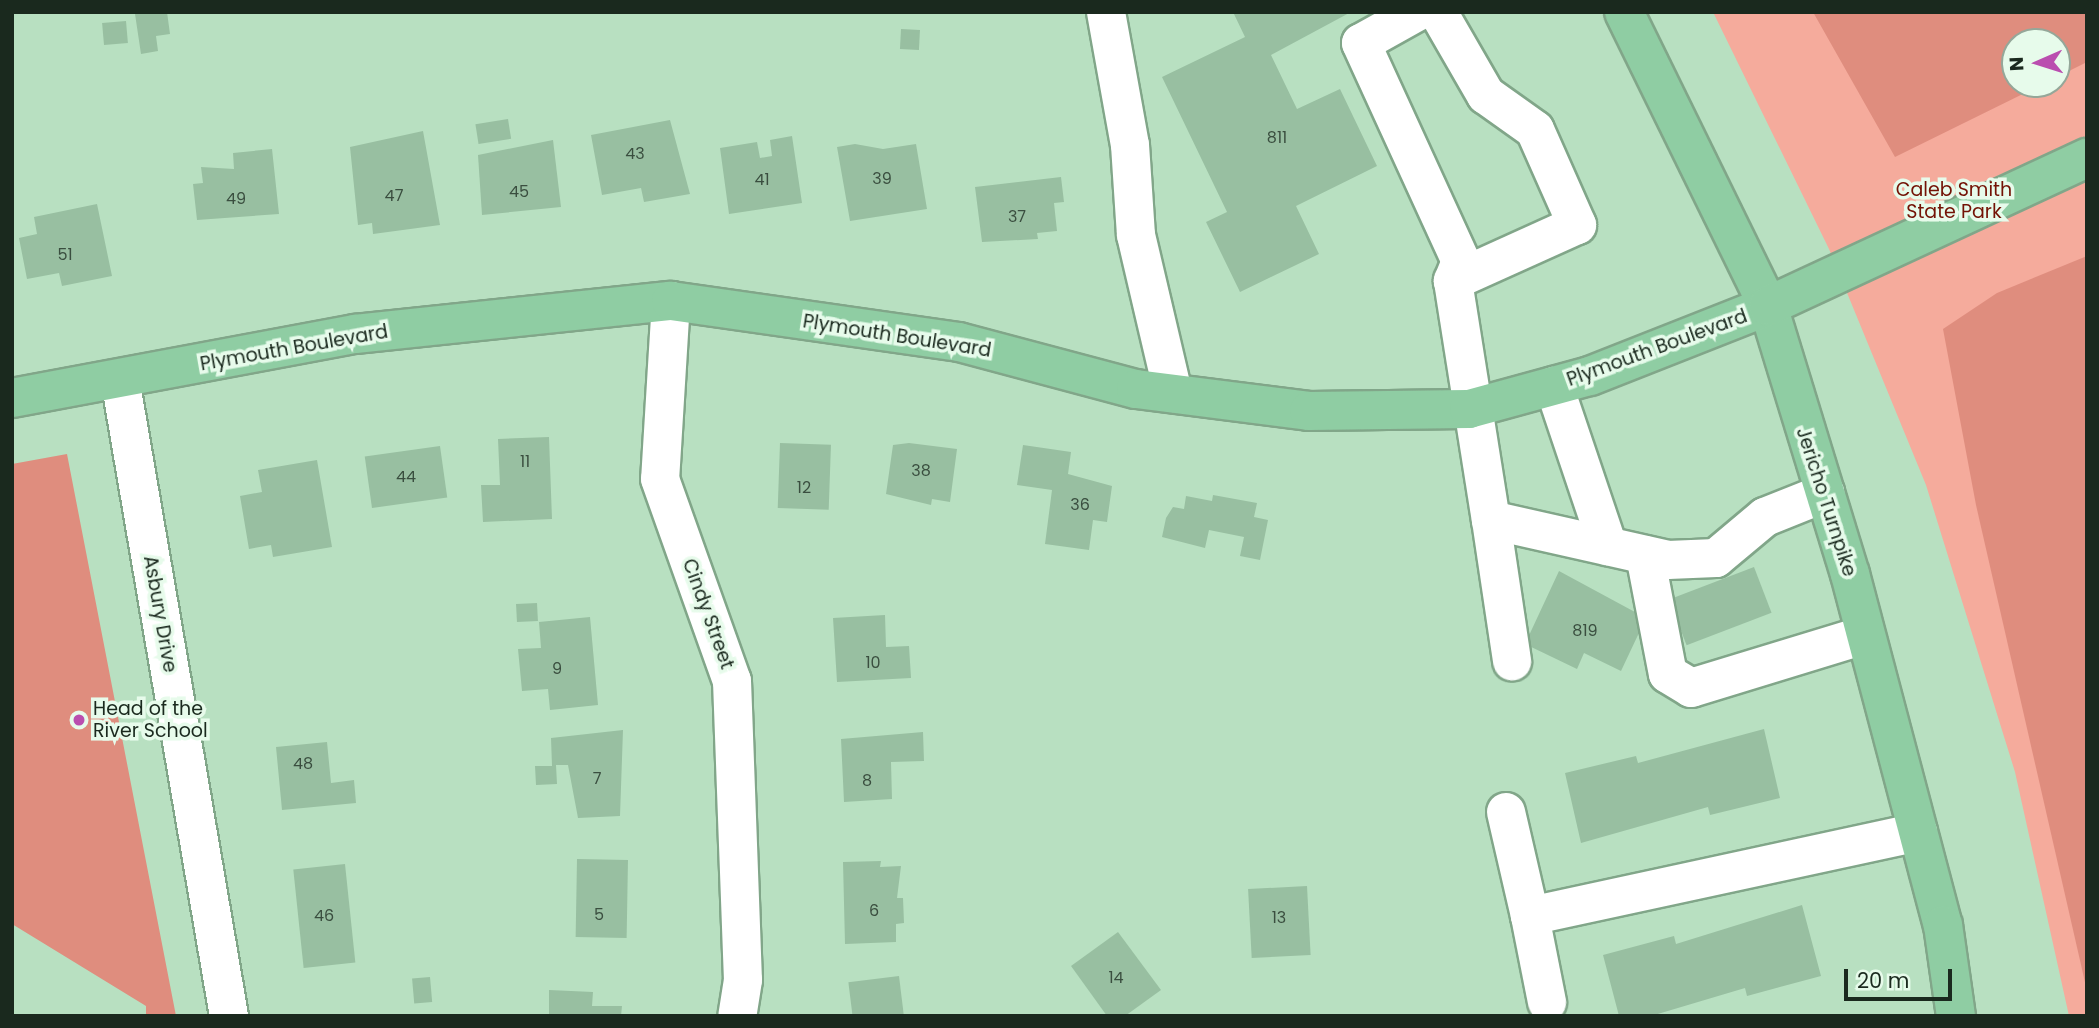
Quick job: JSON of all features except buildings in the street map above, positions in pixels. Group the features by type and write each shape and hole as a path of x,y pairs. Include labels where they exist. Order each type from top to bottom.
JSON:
{"main road":[{"name":"Jericho Turnpike","path":"1624,12 1768,306 1825,493 1943,925 1956,1016"},
{"name":"Plymouth Boulevard","path":"12,398 355,334 671,301 959,342 1173,393 1309,411 1469,409 1554,386 1768,306 2087,158"}],"street":[{"path":"1105,12 1130,145 1136,235 1173,393"},
{"path":"1417,12 1361,43 1461,261 1453,281 1469,409 1491,520 1512,661"},
{"path":"1438,12 1486,95 1535,130 1577,225 1453,281"},
{"name":"Cindy Street","path":"671,301 660,480 732,681 743,980 737,1016"},
{"name":"Asbury Drive","path":"120,379 229,1016"},
{"path":"1554,386 1608,547"},
{"path":"1491,520 1645,555 1716,558 1765,517 1825,493"},
{"path":"1645,555 1668,674 1691,688 1864,635"},
{"path":"1506,812 1548,1002"},
{"path":"1530,916 1917,832"}],"green space":[{"name":"Caleb Smith State Park","path":"1713,12 2087,12 2087,1016 2069,1016 2015,772 1926,485 1829,249"}],"shaded area":[{"path":"1813,12 2087,12 2087,62 2071,70 2071,28 2001,28 2001,98 2015,98 1895,157"},
{"path":"2087,256 2087,991 1976,505 1943,329 1997,293"},
{"name":"Head of the River School","path":"67,454 176,1016 146,1016 146,1006 12,924 12,464"}],"place":[{"name":"Head of the River School","path":"79,720"}]}
